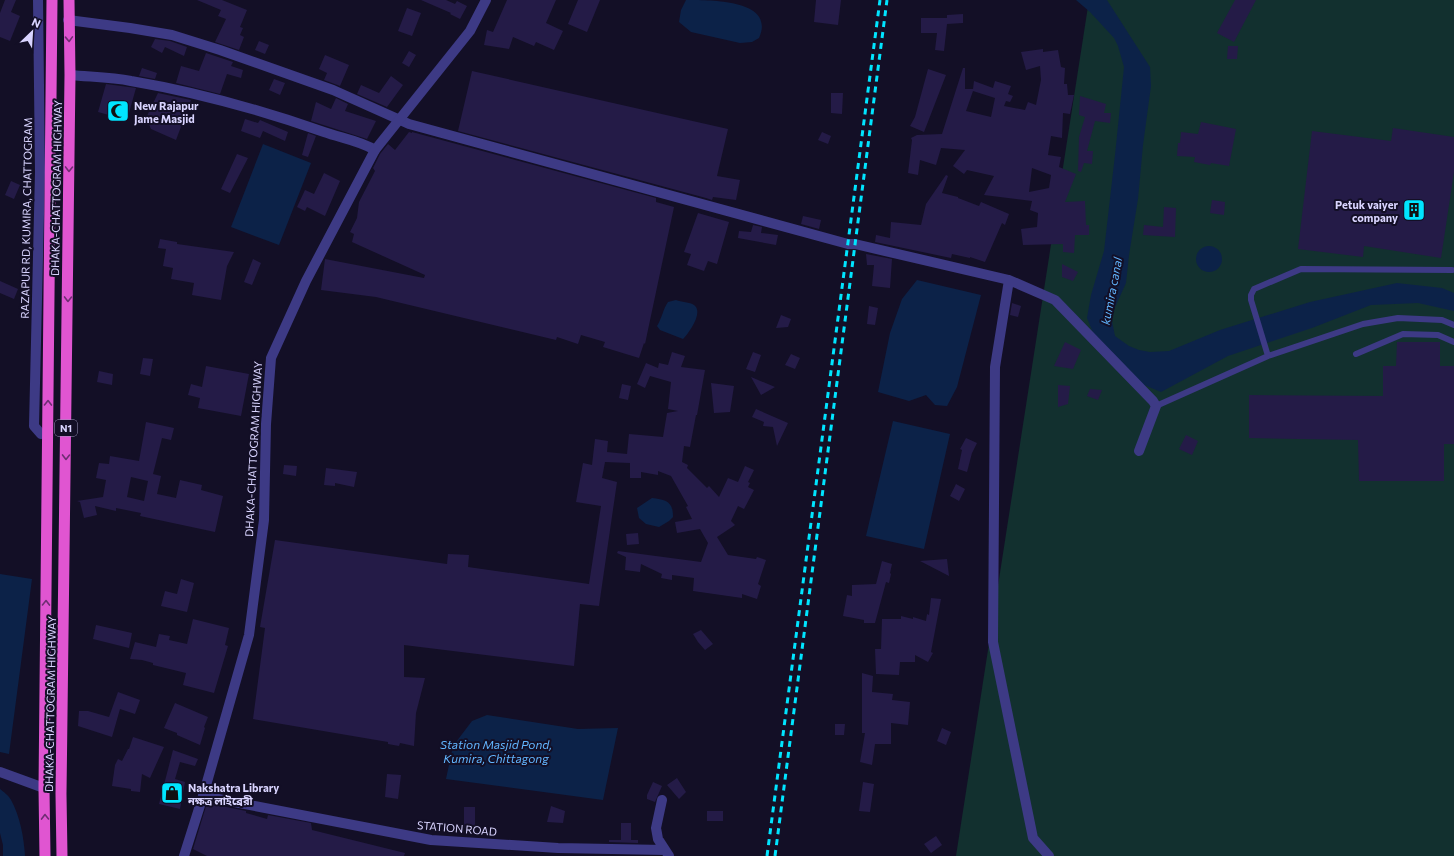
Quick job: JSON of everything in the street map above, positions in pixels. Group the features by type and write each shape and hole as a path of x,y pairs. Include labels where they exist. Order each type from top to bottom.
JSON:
{"highway":[{"name":"DHAKA-CHATTOGRAM HIGHWAY","path":"45,856 44,788 52,0"},
{"name":"DHAKA-CHATTOGRAM HIGHWAY","path":"62,856 61,794 70,75 68,0"}],"street":[{"name":"RAZAPUR RD, KUMIRA, CHATTOGRAM","path":"38,0 40,172 34,426 41,434"},
{"name":"DHAKA-CHATTOGRAM HIGHWAY","path":"184,856 203,796 249,635 264,520 266,424 271,358 306,281 375,150 470,31 486,0"},
{"path":"68,20 172,35 220,50 332,90 409,124 848,244 855,244 1008,280 1055,300 1153,401 1156,406 1139,450"},
{"path":"70,75 130,80 198,95 278,116 340,138 369,146 375,150"},
{"path":"1008,280 995,366 994,642 1033,838 1049,856"},
{"path":"0,772 44,788"},
{"name":"STATION ROAD","path":"203,796 431,840 667,853"},
{"name":"STATION ROAD","path":"662,800 656,828 658,839 667,853"}],"lane":[{"path":"1268,356 1251,300 1251,295 1254,289 1301,269 1452,270"},
{"path":"1156,406 1268,356 1363,324 1398,318 1442,320 1454,325"},
{"path":"1356,354 1403,334 1438,336 1454,342"}],"green space":[{"path":"1089,0 1454,0 1454,856 956,856"}],"water":[{"path":"686,0 725,2 750,9 759,16 762,25 759,38 752,42 740,43 691,32 679,22 681,10"},
{"name":"kumira canal","path":"1076,0 1107,0 1150,67 1151,86 1143,145 1138,199 1126,283 1111,316 1115,336 1129,346 1139,350 1150,352 1169,351 1220,330 1310,302 1397,283 1442,288 1454,293 1454,311 1418,303 1371,305 1312,328 1228,356 1161,392 1142,384 1094,335 1087,318 1091,295 1104,251 1124,67 1114,38 1090,12"},
{"path":"263,144 311,163 279,245 231,227"},
{"path":"1209,246 1218,250 1222,259 1218,268 1209,272 1200,268 1196,259 1200,250"},
{"path":"917,280 981,295 957,387 947,406 935,405 926,395 909,401 878,392 890,333 902,299"},
{"path":"676,300 692,304 697,308 694,322 689,332 683,339 660,330 657,326 668,302"},
{"path":"893,421 950,434 924,549 866,536"},
{"path":"652,498 668,502 673,512 673,517 659,527 646,524 639,518 637,508"},
{"path":"0,574 32,579 9,754 0,752"},
{"name":"Station Masjid Pond, Kumira, Chittagong","path":"487,715 578,729 618,728 603,800 446,779 453,746 472,721"},
{"path":"0,789 10,799 17,813 23,835 25,856 3,856 3,845 0,833"}],"building":[{"path":"5,0 16,0 11,12 20,16 10,41 0,37 0,13"},
{"path":"197,0 222,0 247,10 240,27 243,28 240,35 244,37 239,50 215,42 226,19 218,16 221,10"},
{"path":"421,0 446,0 455,4 457,1 467,6 460,19 450,14 451,13"},
{"path":"507,0 556,0 546,23 563,31 554,50 536,42 534,46 513,37 509,49 484,45 487,30 493,32"},
{"path":"578,0 600,0 587,32 568,24"},
{"path":"816,0 841,0 838,25 814,22"},
{"path":"1235,0 1256,0 1234,42 1217,33"},
{"path":"407,8 421,13 412,36 398,31"},
{"path":"963,14 963,23 947,24 944,51 935,50 937,33 921,33 921,18 947,18 947,15"},
{"path":"155,39 170,41 187,47 184,56 165,47 162,53 151,47"},
{"path":"259,41 269,45 265,54 255,50"},
{"path":"1228,46 1238,46 1237,59 1227,59"},
{"path":"1043,49 1043,52 1058,50 1061,67 1065,68 1064,84 1067,84 1068,95 1074,95 1070,114 1063,113 1062,138 1051,136 1048,155 1061,157 1059,167 1076,174 1065,202 1085,201 1086,225 1089,225 1089,235 1075,235 1074,253 1063,252 1063,244 1023,245 1021,229 1037,227 1038,213 1030,210 1032,201 984,195 994,176 967,170 964,174 953,166 965,150 941,148 936,165 920,160 918,175 908,173 911,138 917,135 942,134 963,68 965,68 965,89 973,89 974,81 993,88 995,81 1011,86 1008,94 1013,96 1010,102 1006,101 1004,106 1025,110 1028,102 1036,105 1041,80 1040,66 1026,70 1021,52","holes":["973,91 995,98 991,117 966,111","1032,168 1051,175 1049,188 1029,192"]},
{"path":"409,51 416,55 409,67 402,63"},
{"path":"206,53 233,62 231,66 243,70 241,78 227,74 220,94 176,83 181,66 199,71"},
{"path":"325,55 349,65 340,86 324,80 327,73 319,69"},
{"path":"142,68 157,73 155,79 139,76"},
{"path":"928,69 946,75 924,132 910,126 915,117"},
{"path":"472,71 728,129 717,176 740,180 736,200 713,197 712,200 458,131"},
{"path":"391,76 403,85 387,107 357,94 361,85 379,93"},
{"path":"274,79 285,83 280,95 269,90"},
{"path":"106,84 136,88 127,120 98,112"},
{"path":"158,93 191,100 176,140 151,129 146,118"},
{"path":"831,93 843,93 842,114 831,113"},
{"path":"1080,96 1106,104 1104,113 1111,113 1110,123 1095,121 1087,151 1093,151 1092,164 1084,163 1081,172 1078,171 1079,137 1085,117 1079,115"},
{"path":"336,98 348,104 345,111 376,121 367,139 311,121 316,102 331,109"},
{"path":"245,119 258,123 260,120 288,132 285,141 263,131 260,138 241,131"},
{"path":"1201,122 1236,129 1229,166 1194,162 1195,157 1177,156 1181,132 1198,134"},
{"path":"1393,128 1454,137 1454,172 1441,258 1364,246 1363,257 1298,249 1312,131 1391,141"},
{"path":"409,132 656,198 656,202 674,207 645,344 644,343 639,358 603,347 605,342 581,335 578,344 557,337 556,340 376,297 321,290 325,259 424,278 425,275 352,242 354,234 350,232 357,218 359,202 375,171 373,168 380,154 388,144 395,150"},
{"path":"822,132 831,136 828,144 818,140"},
{"path":"308,133 316,136 308,157 302,155"},
{"path":"237,154 248,158 230,193 221,189"},
{"path":"324,173 340,181 325,216 307,207 305,211 297,207 305,190 314,194"},
{"path":"946,175 948,176 942,193 958,197 979,206 981,202 1009,214 1005,225 1002,223 985,262 970,257 952,254 951,258 875,242 876,235 890,238 891,222 921,225 926,204"},
{"path":"11,181 20,185 14,199 5,195"},
{"path":"1212,200 1225,202 1224,215 1210,213"},
{"path":"1164,207 1176,208 1175,237 1143,235 1144,225 1163,227"},
{"path":"698,213 729,222 717,264 708,261 704,271 687,265 691,254 684,252"},
{"path":"803,216 821,220 819,229 801,224"},
{"path":"753,225 762,227 761,233 778,235 776,245 738,238 739,231 751,232"},
{"path":"160,239 177,242 177,244 234,252 227,266 221,300 192,295 194,283 171,279 173,268 163,266 166,249 158,248"},
{"path":"866,254 892,259 890,288 872,286 874,265 867,265"},
{"path":"253,259 261,263 252,285 244,282"},
{"path":"1062,264 1078,272 1073,281 1062,277"},
{"path":"0,281 18,289 14,299 0,293"},
{"path":"1012,303 1021,306 1018,317 1010,315"},
{"path":"869,306 878,308 875,325 867,324"},
{"path":"781,315 791,319 788,327 776,328"},
{"path":"1065,342 1081,350 1073,369 1054,366"},
{"path":"1397,342 1440,342 1440,366 1454,366 1454,444 1444,444 1444,481 1359,481 1358,440 1249,438 1249,395 1383,396 1383,366 1396,366"},
{"path":"672,352 685,356 681,367 705,370 690,447 684,446 682,462 688,465 687,468 707,488 709,486 719,497 728,478 738,482 745,466 754,470 748,482 750,483 748,487 754,490 744,509 738,506 731,521 735,525 717,537 728,555 756,559 757,557 766,560 758,584 761,586 757,599 742,594 742,598 693,591 694,578 672,575 672,580 661,578 662,574 641,564 640,572 625,570 626,557 617,553 618,551 701,562 708,543 700,529 677,533 675,522 692,519 686,507 688,506 671,476 658,471 658,475 641,472 641,478 630,478 630,463 605,462 602,478 617,482 599,606 580,604 574,666 404,645 404,677 425,678 416,713 414,746 400,743 399,746 388,744 388,742 253,719 265,628 260,627 275,540 447,564 448,554 469,555 468,567 589,584 601,506 576,502 583,463 592,465 595,439 608,441 607,452 627,454 629,434 663,437 667,413 678,411 668,409 671,382 650,376 645,388 637,384 646,363 658,368 659,363 668,365"},
{"path":"753,352 761,355 755,372 746,369"},
{"path":"791,354 800,358 795,369 785,365"},
{"path":"143,358 153,359 150,376 140,374"},
{"path":"206,366 249,374 241,416 198,408 200,398 188,395 191,384 202,387"},
{"path":"99,371 113,374 112,385 97,382"},
{"path":"751,377 775,387 761,395"},
{"path":"711,383 734,386 730,412 714,413"},
{"path":"622,384 631,386 628,400 619,398"},
{"path":"1058,385 1070,386 1068,404 1058,407"},
{"path":"1090,389 1102,390 1098,400 1087,396"},
{"path":"756,409 788,423 777,446 773,427 763,426 764,422 752,417"},
{"path":"146,422 174,428 171,440 162,438 153,474 161,476 157,494 176,498 180,480 202,485 201,490 223,496 215,532 140,516 141,513 116,508 116,511 95,506 97,515 84,518 80,502 77,501 103,497 106,480 96,478 99,463 109,464 110,456 139,461","holes":["131,477 148,481 144,501 127,497"]},
{"path":"1186,435 1198,441 1192,455 1179,449"},
{"path":"966,438 977,443 972,453 967,472 958,469 962,450 960,449"},
{"path":"284,465 297,466 296,476 283,474"},
{"path":"326,468 357,472 354,487 335,483 335,486 324,485"},
{"path":"956,484 965,489 959,501 950,496"},
{"path":"638,533 639,544 627,545 626,534"},
{"path":"947,559 949,576 920,561"},
{"path":"882,561 892,564 891,574 889,583 886,582 875,623 864,623 864,620 843,616 847,595 852,596 852,585 876,584"},
{"path":"181,579 194,583 187,612 161,606 165,591 177,594"},
{"path":"931,598 941,599 931,652 933,653 928,662 915,655 915,662 900,662 899,675 876,674 875,649 881,649 882,619 901,619 901,616 913,619 913,617 926,621 927,614 929,615"},
{"path":"193,619 229,628 225,645 228,646 214,693 183,685 186,673 153,665 153,663 142,660 130,659 135,642 156,647 159,634 170,636 169,640 187,644"},
{"path":"96,625 132,633 129,648 93,639"},
{"path":"701,630 713,644 705,650 693,634"},
{"path":"862,673 873,676 872,692 893,694 892,700 910,702 908,725 891,723 891,744 875,744 872,765 860,762 865,733 862,733"},
{"path":"118,692 140,700 135,714 120,709 112,737 78,726 79,711 88,711 109,717"},
{"path":"175,703 208,717 200,745 164,728"},
{"path":"835,724 845,724 844,735 835,735"},
{"path":"942,728 951,732 946,745 937,741"},
{"path":"133,737 164,747 150,778 142,774 140,792 112,786 115,765 118,759 122,761 129,749"},
{"path":"173,750 198,759 195,766 180,762 175,779 185,782 180,809 159,804"},
{"path":"387,774 401,775 398,799 385,797"},
{"path":"677,778 686,792 679,799 667,785"},
{"path":"653,782 662,786 655,802 647,799 647,795"},
{"path":"863,782 874,784 870,812 859,811"},
{"path":"207,803 246,811 246,813 267,819 268,815 311,823 312,830 405,853 404,856 207,856 193,849"},
{"path":"551,806 565,811 563,823 547,822"},
{"path":"464,807 475,807 475,828 464,828"},
{"path":"707,811 723,811 723,821 707,821"},
{"path":"621,823 631,823 631,840 638,840 638,843 609,842 609,840 621,840"},
{"path":"936,836 942,845 931,853 924,844"}],"railway":[{"path":"767,856 880,0"},
{"path":"775,856 887,0"}],"place":[{"name":"New Rajapur Jame Masjid","path":"118,111"},
{"name":"Petuk vaiyer company","path":"1414,210"},
{"name":"Nakshatra Library নক্ষত্র লাইব্রেরী","path":"172,793"}]}
